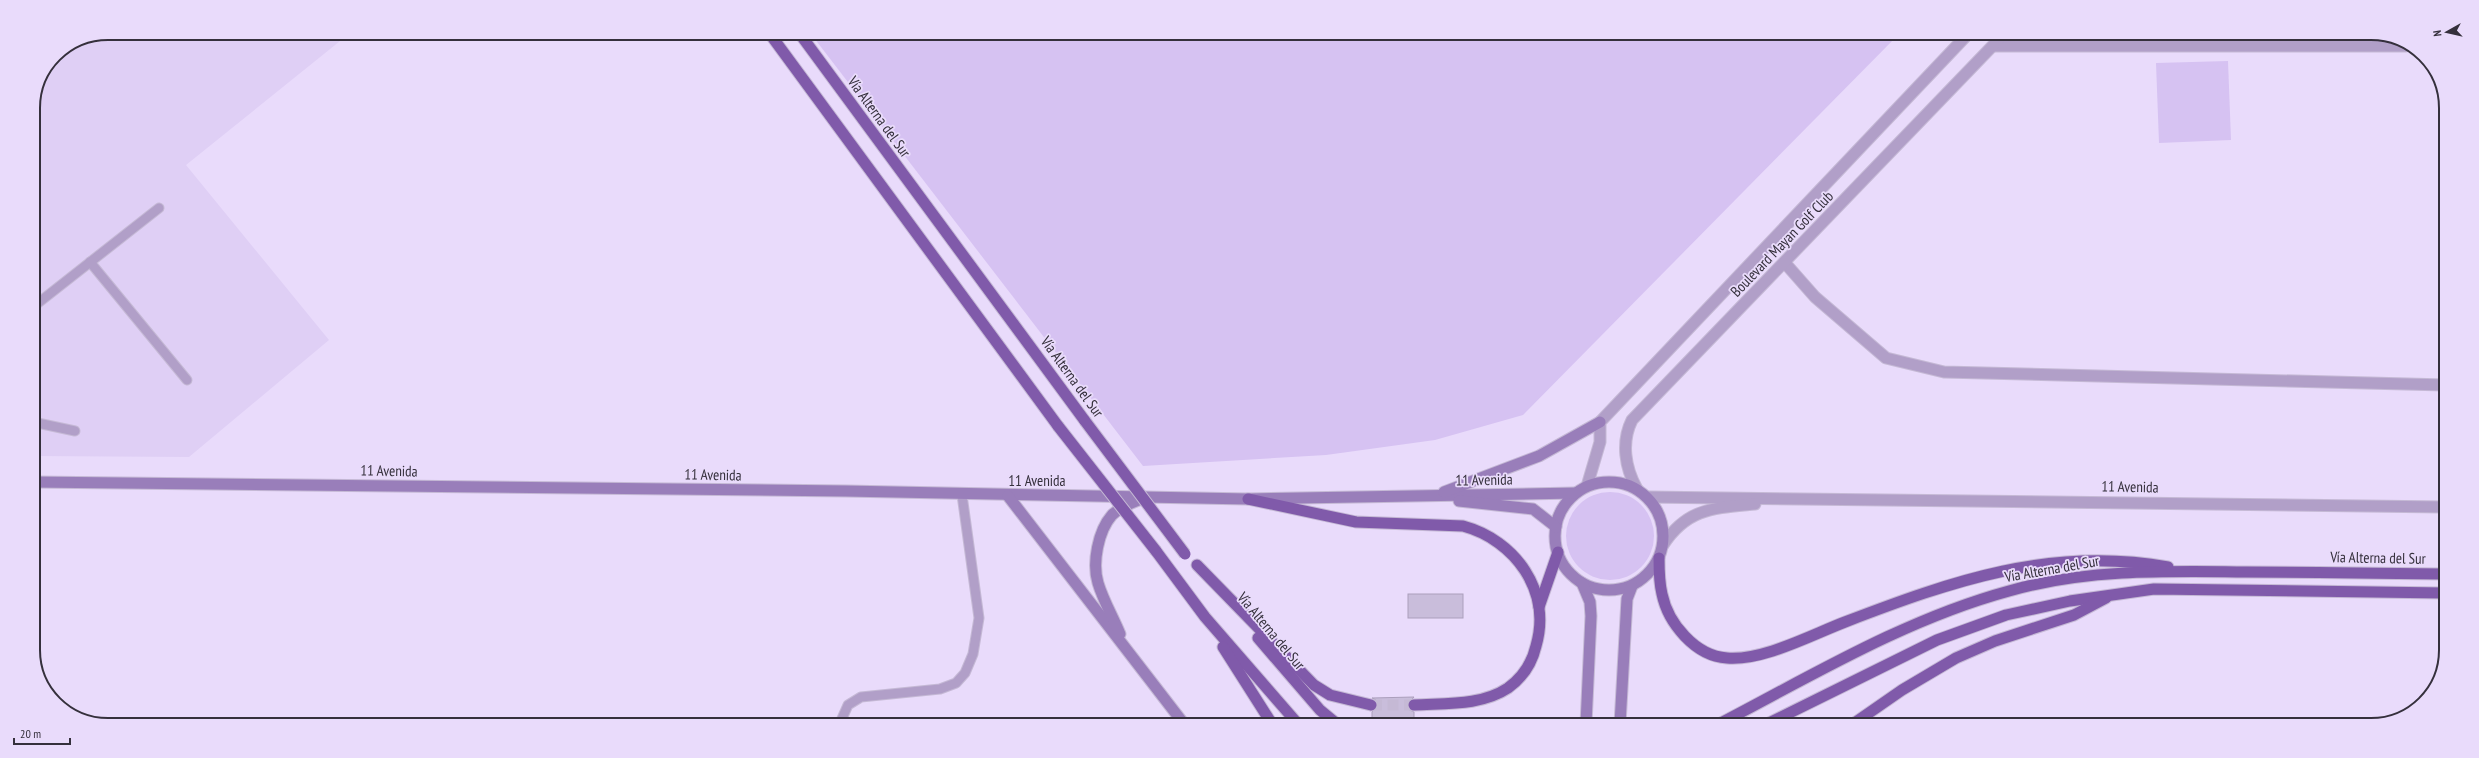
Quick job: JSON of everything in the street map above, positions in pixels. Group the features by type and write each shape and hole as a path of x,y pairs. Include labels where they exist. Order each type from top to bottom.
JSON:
{"highway":[{"path":"774,40 1058,426 1156,551 1205,617 1293,718"},
{"name":"Vía Alterna del Sur","path":"804,40 1085,421 1185,554 1197,565 1290,677 1320,710 1330,718"},
{"path":"1248,499 1356,522 1444,524 1478,530 1509,550 1520,562 1531,580 1539,607 1540,624 1533,656 1517,680 1507,688 1472,702 1414,705"},
{"path":"1539,607 1558,552"},
{"path":"1659,558 1662,595 1673,621 1681,631 1704,651 1727,658 1770,651 1936,588 2010,568 2043,563 2106,560 2145,563 2188,571"},
{"path":"1197,565 1314,686 1330,695 1351,702 1372,705"},
{"name":"Vía Alterna del Sur","path":"1731,718 1861,650 1959,607 2010,590 2068,578 2188,571 2439,574"},
{"path":"1779,718 1878,668 1951,635 2006,614 2113,594 2154,589 2439,593"},
{"path":"1862,718 1908,686 1956,658 1995,641 2074,615 2113,594"},
{"path":"1205,617 1268,718"}],"main road":[{"path":"1436,496 1539,456 1600,422"},
{"path":"1620,718 1627,599 1632,586 1652,569 1659,558 1663,545 1661,519 1647,497 1637,489 1612,481 1587,486 1575,493 1560,514 1556,527 1558,552 1571,575 1582,583 1607,590 1632,586"},
{"name":"11 Avenida","path":"40,482 846,491 1008,496 1248,499 1575,493"},
{"path":"1008,496 1179,718"},
{"name":"11 Avenida","path":"1392,496 1527,508 1538,512 1556,527"},
{"path":"1127,649 1098,582 1096,566 1097,550 1105,527 1112,515 1125,506 1145,497"},
{"path":"1582,583 1590,602 1591,616 1586,718"}],"street":[{"name":"Boulevard Mayan Golf Club","path":"1600,422 1962,40"},
{"name":"Boulevard Mayan Golf Club","path":"1637,489 1631,479 1625,447 1626,432 1632,420 1998,40"},
{"path":"1993,46 2399,46"},
{"path":"1785,263 1815,297 1886,358 1944,372 2439,385"},
{"path":"1587,486 1600,442 1600,422"},
{"name":"11 Avenida","path":"1647,497 2439,507"},
{"name":"11 Avenida","path":"1663,545 1678,526 1707,510 1815,498"}],"lane":[{"path":"40,301 158,208"},
{"path":"90,262 187,380"},
{"path":"40,423 75,430"},
{"path":"842,718 848,706 861,697 940,689 956,683 965,673 973,654 979,618 962,495"}],"shaded area":[{"path":"341,40 186,165 329,340 189,457 40,456 40,108 41,95 45,82 51,70 70,51 95,41"},
{"path":"816,40 1893,40 1523,415 1435,440 1326,455 1143,466"},
{"path":"2228,61 2231,140 2159,143 2156,63"},
{"path":"1610,492 1627,496 1641,505 1650,519 1654,536 1650,553 1641,567 1627,576 1610,580 1593,576 1579,567 1570,553 1566,536 1570,519 1579,505 1593,496"}],"building":[{"path":"1408,594 1463,594 1463,618 1408,618"},
{"path":"1414,697 1407,705 1408,709 1414,712 1414,718 1372,718 1372,712 1378,706 1376,700 1372,698"}],"tunnel":[{"path":"1371,705 1414,705"}]}
